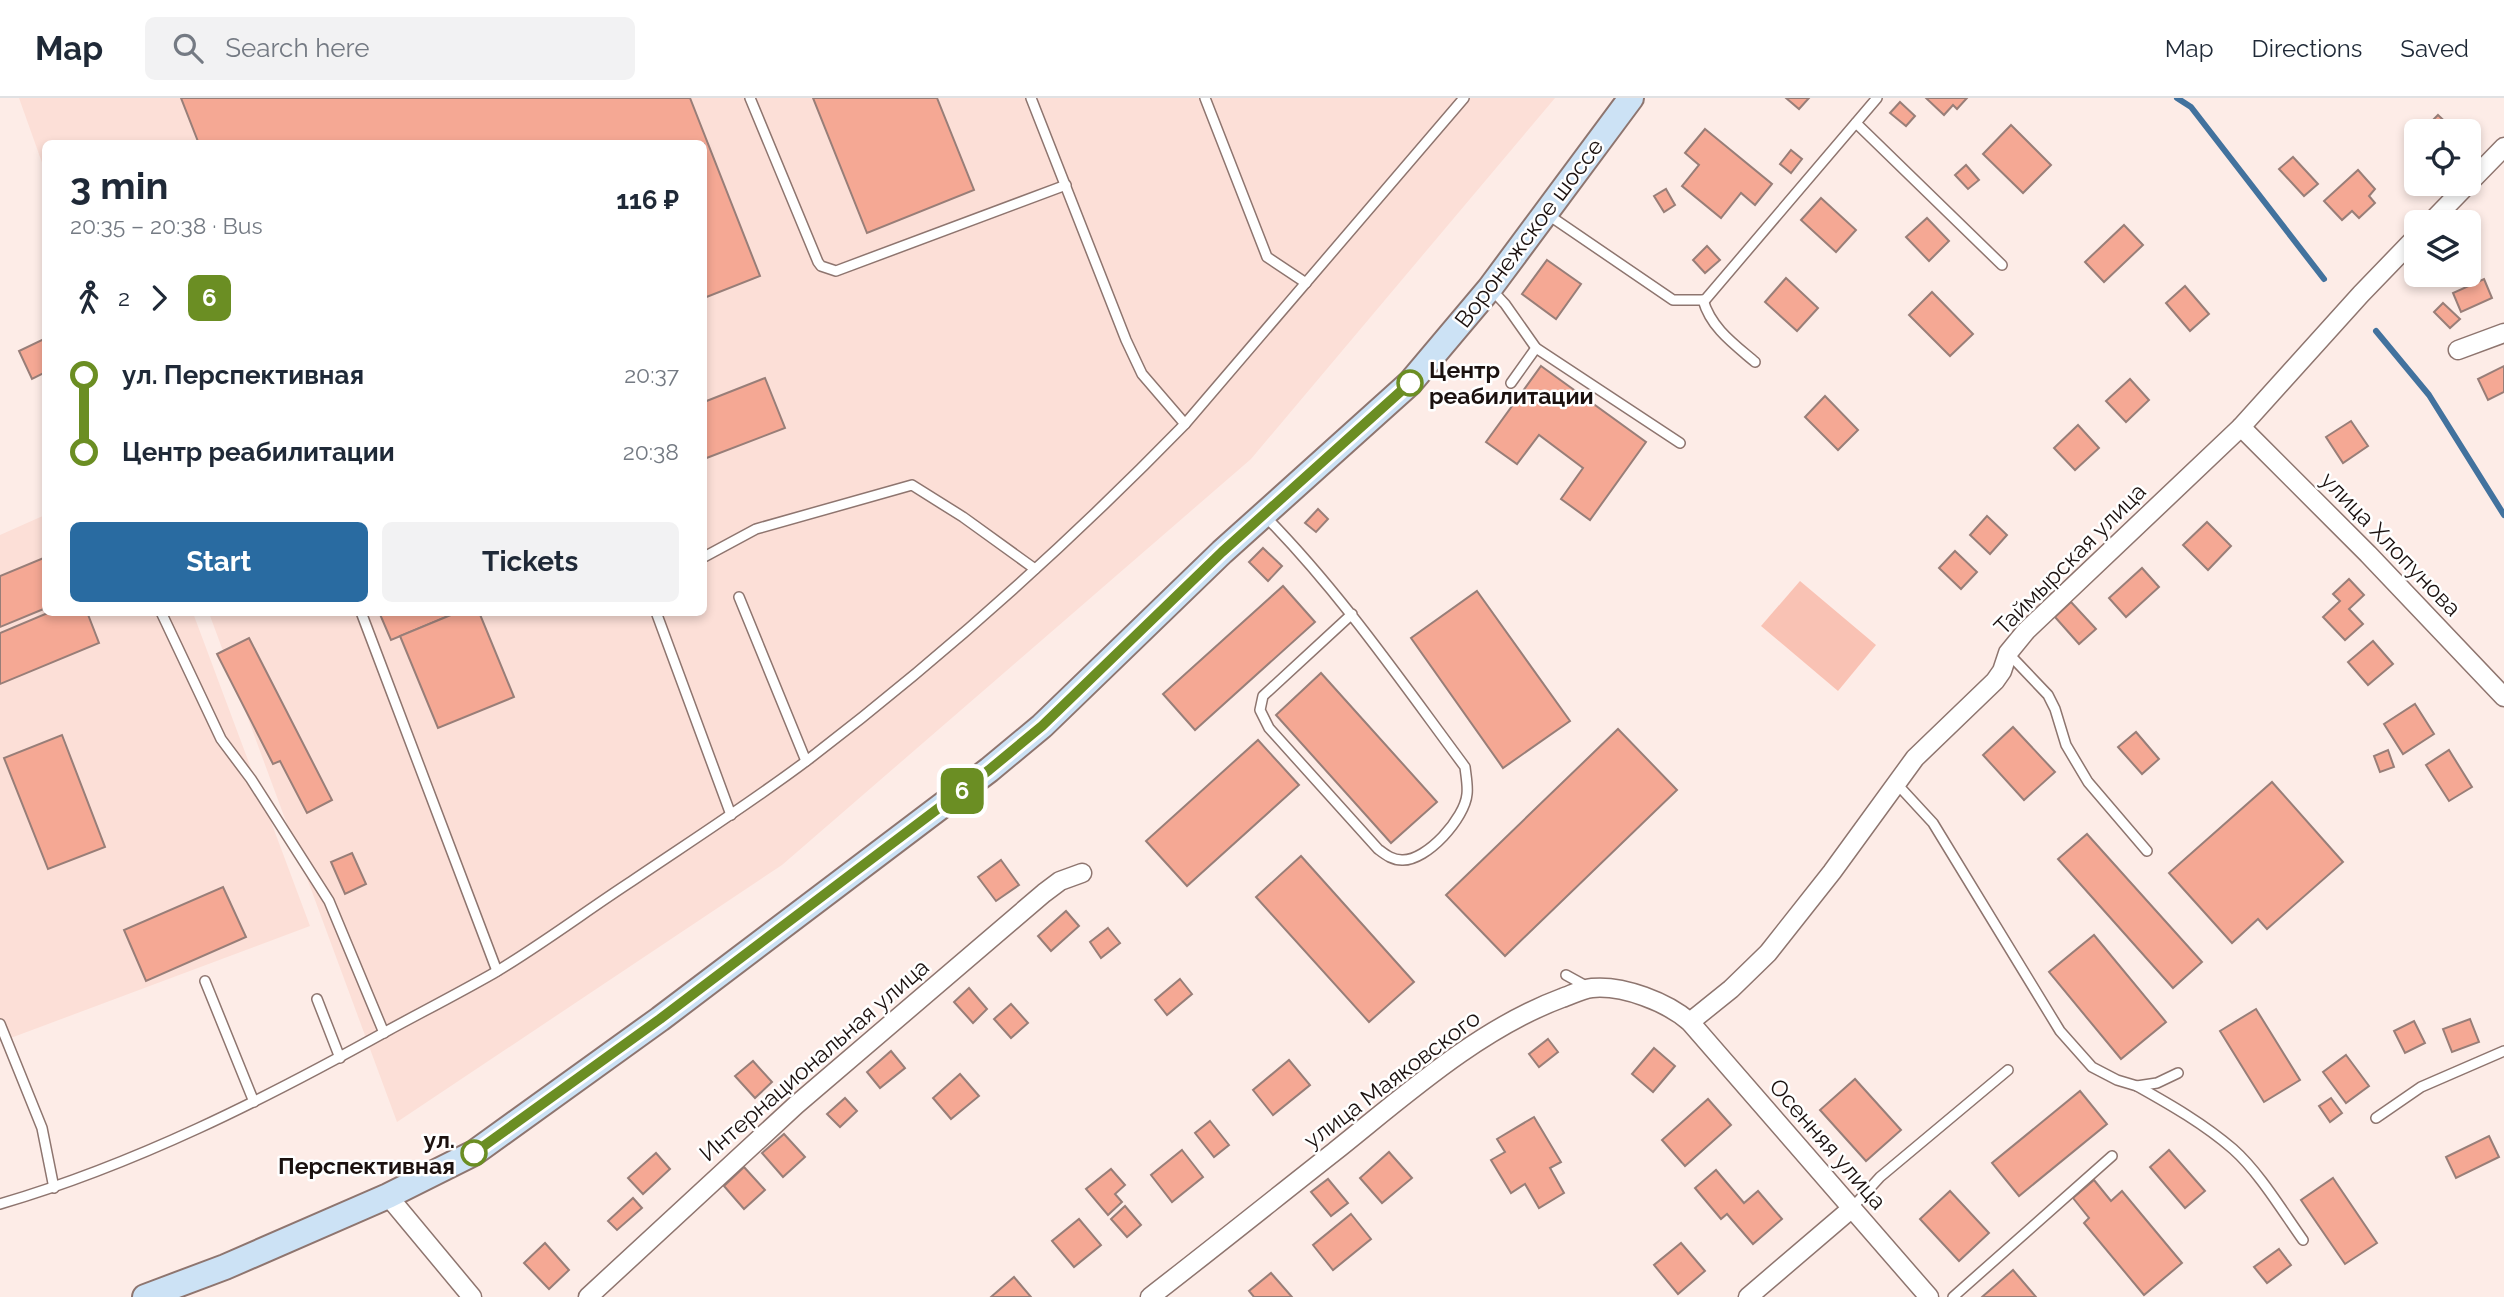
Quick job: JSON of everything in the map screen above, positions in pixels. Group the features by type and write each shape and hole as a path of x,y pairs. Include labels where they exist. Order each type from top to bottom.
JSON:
{"main road":[{"name":"Воронежское шоссе","path":"145,1297 225,1267 388,1196 474,1153 660,1019 989,770 1042,726 1263,514 1410,383 1490,288 1631,98"}],"street":[{"path":"2481,171 2504,147"},
{"path":"2443,210 2456,196"},
{"name":"Таймырская улица","path":"1690,1022 1731,989 1768,953 1915,758 1994,681 2002,671 2008,653 2026,631 2241,427 2404,249"},
{"path":"2459,350 2504,333"},
{"name":"улица Хлопунова","path":"2241,427 2368,554 2504,697"},
{"name":"Интернациональная улица","path":"588,1297 786,1114 872,1039 1044,893 1060,881 1082,873"},
{"name":"улица Маяковского","path":"1150,1297 1424,1080 1480,1041 1542,1006 1591,988 1628,992 1678,1010 1690,1022"},
{"name":"Осенняя улица","path":"1690,1022 1929,1297"},
{"path":"388,1196 472,1297"},
{"path":"1748,1297 1851,1209"}],"lane":[{"path":"750,98 818,262 830,270 836,271 1066,185"},
{"path":"1031,98 1126,340 1142,374 1185,424"},
{"path":"1205,98 1267,257 1306,284"},
{"path":"0,1204 54,1188 208,1125 340,1058 497,971 731,815 806,761 907,682 1035,569 1185,424 1465,98"},
{"path":"1546,214 1673,300 1703,300 1711,295 1732,271 1877,98"},
{"path":"1856,123 2002,265"},
{"path":"1490,288 1505,304 1536,348 1680,443"},
{"path":"1703,300 1706,311 1718,330 1755,362"},
{"path":"1511,383 1536,348"},
{"path":"707,555 756,528 912,485 963,517 1035,569"},
{"path":"1263,514 1352,614 1465,767 1467,795 1460,816 1452,828 1424,852 1403,860 1390,858 1378,849 1269,728 1260,709 1263,696 1352,614"},
{"path":"739,597 806,761"},
{"path":"163,616 221,739 251,779 329,901 384,1033"},
{"path":"363,616 497,971"},
{"path":"657,616 731,815"},
{"path":"2008,653 2048,695 2066,745 2088,782 2147,851"},
{"path":"1897,784 1933,823 2060,1031 2092,1067 2117,1080 2137,1086 2189,1115 2235,1151 2303,1240"},
{"path":"1566,975 1591,988"},
{"path":"205,981 254,1102"},
{"path":"317,999 340,1058"},
{"path":"0,1024 42,1128 54,1188"},
{"path":"2376,1118 2421,1087 2504,1051"},
{"path":"1851,1209 1880,1177 2008,1070"},
{"path":"2137,1086 2157,1083 2178,1073"},
{"path":"1953,1297 2112,1156"}],"shaded area":[{"path":"19,98 1555,98 1251,459 782,865 397,1122 210,616 707,616 707,140 42,140 42,163"},
{"path":"42,516 42,616 194,616 310,926 0,1042 0,535"},
{"path":"1800,581 1876,645 1838,691 1761,626"}],"building":[{"path":"181,98 690,98 707,140 197,140"},
{"path":"813,98 937,98 974,190 867,233"},
{"path":"1786,98 1809,98 1799,109"},
{"path":"1926,98 1967,98 1957,109 1953,105 1944,115"},
{"path":"1900,102 1915,116 1906,126 1890,113"},
{"path":"2011,125 2051,165 2023,193 1983,154"},
{"path":"1705,129 1772,184 1755,205 1741,193 1721,218 1682,186 1699,165 1685,153"},
{"path":"707,141 760,276 707,297"},
{"path":"1791,150 1802,159 1791,173 1780,164"},
{"path":"2293,157 2318,184 2304,196 2279,169"},
{"path":"1966,165 1979,180 1968,189 1955,175"},
{"path":"2358,170 2375,189 2369,196 2375,203 2359,218 2352,211 2342,220 2324,201"},
{"path":"1666,189 1675,205 1664,212 1654,196"},
{"path":"1821,198 1856,230 1836,252 1801,220"},
{"path":"1927,218 1949,241 1929,261 1906,237"},
{"path":"2124,225 2143,245 2104,282 2085,262"},
{"path":"1707,246 1720,260 1705,273 1693,260"},
{"path":"1547,260 1581,284 1556,319 1522,294"},
{"path":"1786,278 1818,308 1797,331 1765,302"},
{"path":"2484,279 2492,298 2461,312 2453,293 2466,287 2481,287 2481,280"},
{"path":"2185,286 2209,314 2190,331 2166,303"},
{"path":"1932,292 1973,334 1950,356 1909,315"},
{"path":"2443,303 2460,319 2450,328 2434,312"},
{"path":"42,340 42,374 32,379 19,351"},
{"path":"1541,366 1646,442 1590,520 1561,499 1583,468 1539,435 1517,464 1486,442"},
{"path":"2504,366 2504,392 2488,400 2478,379"},
{"path":"765,378 785,428 707,458 707,401"},
{"path":"2130,379 2149,400 2126,422 2106,401"},
{"path":"1825,396 1858,430 1838,450 1805,417"},
{"path":"2351,421 2368,446 2343,463 2326,437"},
{"path":"2078,425 2099,448 2075,470 2054,448"},
{"path":"1318,509 1328,519 1316,532 1305,523"},
{"path":"1987,516 2007,535 1990,554 1970,535"},
{"path":"2207,522 2231,546 2208,570 2183,545"},
{"path":"1263,548 1282,566 1268,581 1249,562"},
{"path":"1955,551 1977,572 1961,589 1939,568"},
{"path":"42,559 42,610 0,627 0,576"},
{"path":"2142,568 2159,587 2126,617 2109,598"},
{"path":"2349,579 2364,595 2349,609 2363,624 2345,640 2323,617 2340,601 2333,594"},
{"path":"1283,586 1315,622 1195,730 1163,694"},
{"path":"1477,591 1570,721 1503,768 1411,638"},
{"path":"2071,602 2096,629 2079,644 2055,617"},
{"path":"42,615 89,616 99,643 0,684 0,633"},
{"path":"381,616 448,616 391,640"},
{"path":"448,616 481,616 514,697 438,728 400,636"},
{"path":"249,638 332,800 307,813 280,761 273,764 217,654"},
{"path":"2373,641 2393,664 2368,685 2348,662"},
{"path":"1321,673 1437,802 1391,843 1276,715"},
{"path":"2415,704 2434,734 2403,754 2384,724"},
{"path":"2013,727 2055,772 2024,800 1983,755"},
{"path":"1618,729 1677,790 1505,956 1446,895"},
{"path":"2136,732 2159,759 2142,774 2118,747"},
{"path":"62,735 105,847 48,869 4,758"},
{"path":"1258,740 1299,785 1187,886 1146,841"},
{"path":"2388,750 2394,767 2380,772 2374,756"},
{"path":"2449,750 2472,787 2449,801 2426,765"},
{"path":"2272,782 2343,862 2267,929 2258,919 2232,943 2169,873"},
{"path":"2087,834 2202,962 2173,988 2058,859"},
{"path":"352,853 366,884 345,894 331,862"},
{"path":"1301,856 1414,982 1369,1022 1256,897"},
{"path":"1001,860 1019,885 996,901 978,877"},
{"path":"223,887 246,937 146,981 124,930"},
{"path":"1066,911 1079,926 1051,951 1038,936"},
{"path":"1108,928 1120,943 1101,958 1090,942"},
{"path":"2094,935 2166,1022 2121,1059 2049,972"},
{"path":"1180,979 1192,994 1167,1015 1155,1000"},
{"path":"969,988 987,1009 973,1023 954,1002"},
{"path":"1011,1004 1028,1023 1011,1038 994,1019"},
{"path":"2256,1009 2300,1080 2264,1102 2220,1031"},
{"path":"2470,1019 2479,1042 2452,1052 2443,1029"},
{"path":"2414,1021 2425,1043 2405,1053 2394,1031"},
{"path":"1548,1039 1558,1052 1539,1067 1529,1054"},
{"path":"1654,1048 1675,1066 1653,1092 1632,1074"},
{"path":"891,1051 905,1068 880,1088 867,1072"},
{"path":"2346,1055 2369,1086 2346,1103 2323,1072"},
{"path":"1289,1060 1310,1085 1273,1115 1253,1090"},
{"path":"753,1061 772,1082 755,1098 735,1076"},
{"path":"960,1074 979,1096 951,1119 933,1098"},
{"path":"1855,1079 1901,1130 1866,1161 1820,1110"},
{"path":"2080,1091 2107,1124 2019,1196 1992,1163"},
{"path":"845,1098 857,1111 840,1127 827,1114"},
{"path":"2331,1098 2342,1113 2330,1122 2319,1106"},
{"path":"1708,1099 1731,1125 1685,1166 1662,1140"},
{"path":"1534,1117 1561,1162 1550,1168 1564,1193 1539,1208 1525,1184 1511,1193 1491,1160 1505,1152 1497,1139"},
{"path":"1210,1121 1229,1145 1214,1157 1195,1133"},
{"path":"784,1134 805,1157 783,1177 762,1153"},
{"path":"2489,1136 2499,1157 2456,1178 2446,1157"},
{"path":"1182,1150 1203,1177 1172,1202 1151,1175"},
{"path":"2169,1150 2205,1191 2185,1208 2150,1167"},
{"path":"1389,1152 1412,1178 1382,1203 1360,1178"},
{"path":"656,1153 670,1169 643,1194 628,1178"},
{"path":"744,1167 765,1190 744,1209 724,1186"},
{"path":"1111,1169 1125,1185 1115,1194 1122,1202 1108,1215 1086,1189"},
{"path":"1716,1170 1744,1203 1758,1191 1782,1219 1753,1244 1727,1214 1721,1219 1695,1188"},
{"path":"2333,1178 2377,1243 2345,1264 2301,1200"},
{"path":"1328,1179 1348,1203 1331,1216 1311,1192"},
{"path":"2094,1180 2111,1201 2122,1191 2182,1263 2144,1295 2084,1223 2089,1218 2073,1198"},
{"path":"1950,1191 1989,1233 1959,1261 1920,1219"},
{"path":"633,1198 642,1208 617,1230 608,1221"},
{"path":"1125,1206 1141,1225 1127,1237 1111,1219"},
{"path":"1351,1214 1371,1239 1333,1270 1313,1245"},
{"path":"1079,1219 1101,1245 1074,1267 1052,1241"},
{"path":"545,1243 569,1270 549,1289 524,1263"},
{"path":"1681,1243 1705,1271 1678,1294 1654,1265"},
{"path":"2279,1249 2291,1265 2267,1283 2254,1267"},
{"path":"2013,1270 2036,1297 1982,1297"},
{"path":"1271,1273 1292,1297 1254,1297 1249,1291"},
{"path":"1014,1277 1031,1297 991,1297"}],"waterway":[{"path":"2177,98 2191,107 2324,279"},
{"path":"2376,331 2429,395 2504,515"}],"bus line":[{"name":"6","path":"474,1153 660,1019 989,770 1042,726 1222,552 1410,383"}],"place":[{"name":"Центр реабилитации","path":"1410,383"},
{"name":"ул. Перспективная","path":"474,1153"}]}
